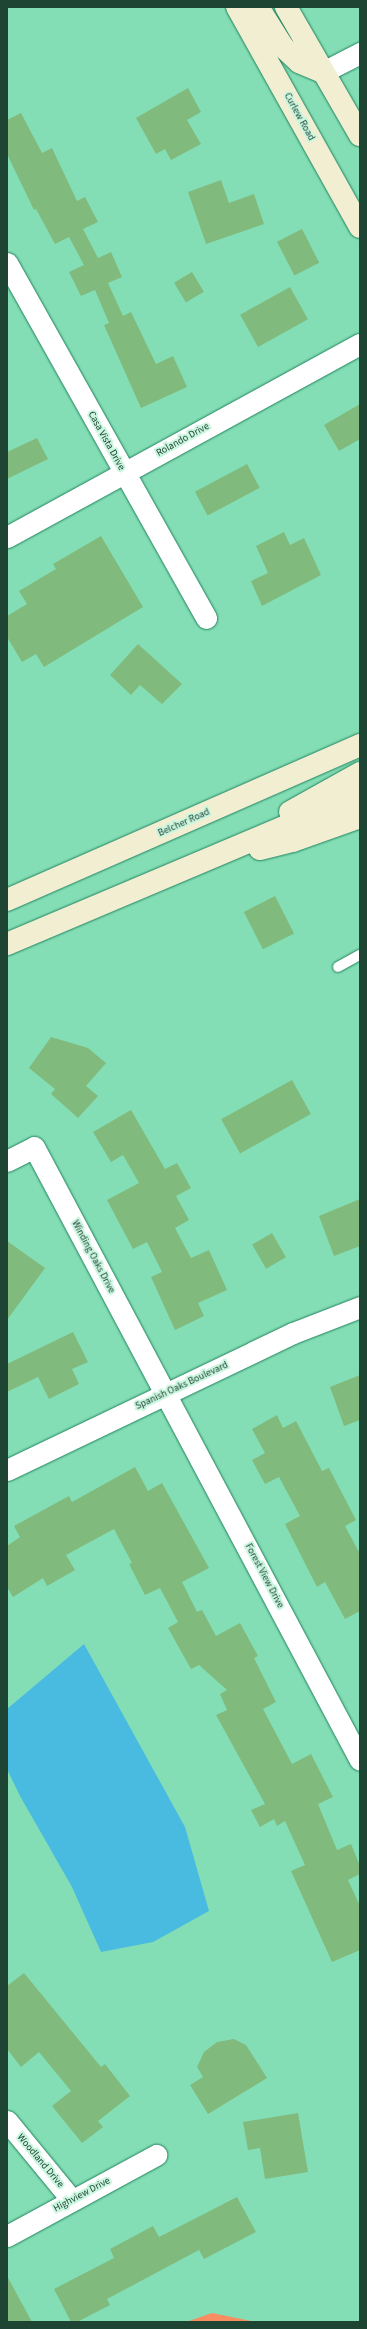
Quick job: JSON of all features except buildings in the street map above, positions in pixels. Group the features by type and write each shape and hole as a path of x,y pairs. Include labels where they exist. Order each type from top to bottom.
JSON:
{"main road":[{"name":"Curlew Road","path":"237,7 357,220"},
{"path":"258,7 283,46 299,62 323,72"},
{"path":"286,7 360,136"},
{"name":"Belcher Road","path":"7,900 360,745"},
{"path":"196,864 360,773"},
{"path":"7,944 360,795"},
{"path":"196,864 293,841 360,817"}],"street":[{"path":"323,72 360,53"},
{"name":"Casa Vista Drive","path":"7,263 123,473 206,618"},
{"name":"Rolando Drive","path":"7,537 360,344"},
{"name":"Winding Oaks Drive","path":"7,1161 34,1147 166,1393"},
{"name":"Spanish Oaks Boulevard","path":"7,1470 293,1333 360,1307"},
{"name":"Forest View Drive","path":"166,1393 360,1760"},
{"name":"Woodland Drive","path":"7,2121 72,2200"},
{"name":"Highview Drive","path":"7,2236 156,2155"}],"lane":[{"path":"338,967 360,955"}],"shaded area":[{"path":"212,2313 256,2322 186,2322"}],"water":[{"path":"84,1644 185,1827 209,1911 153,1942 101,1952 72,1887 20,1796 7,1769 7,1709"}]}
